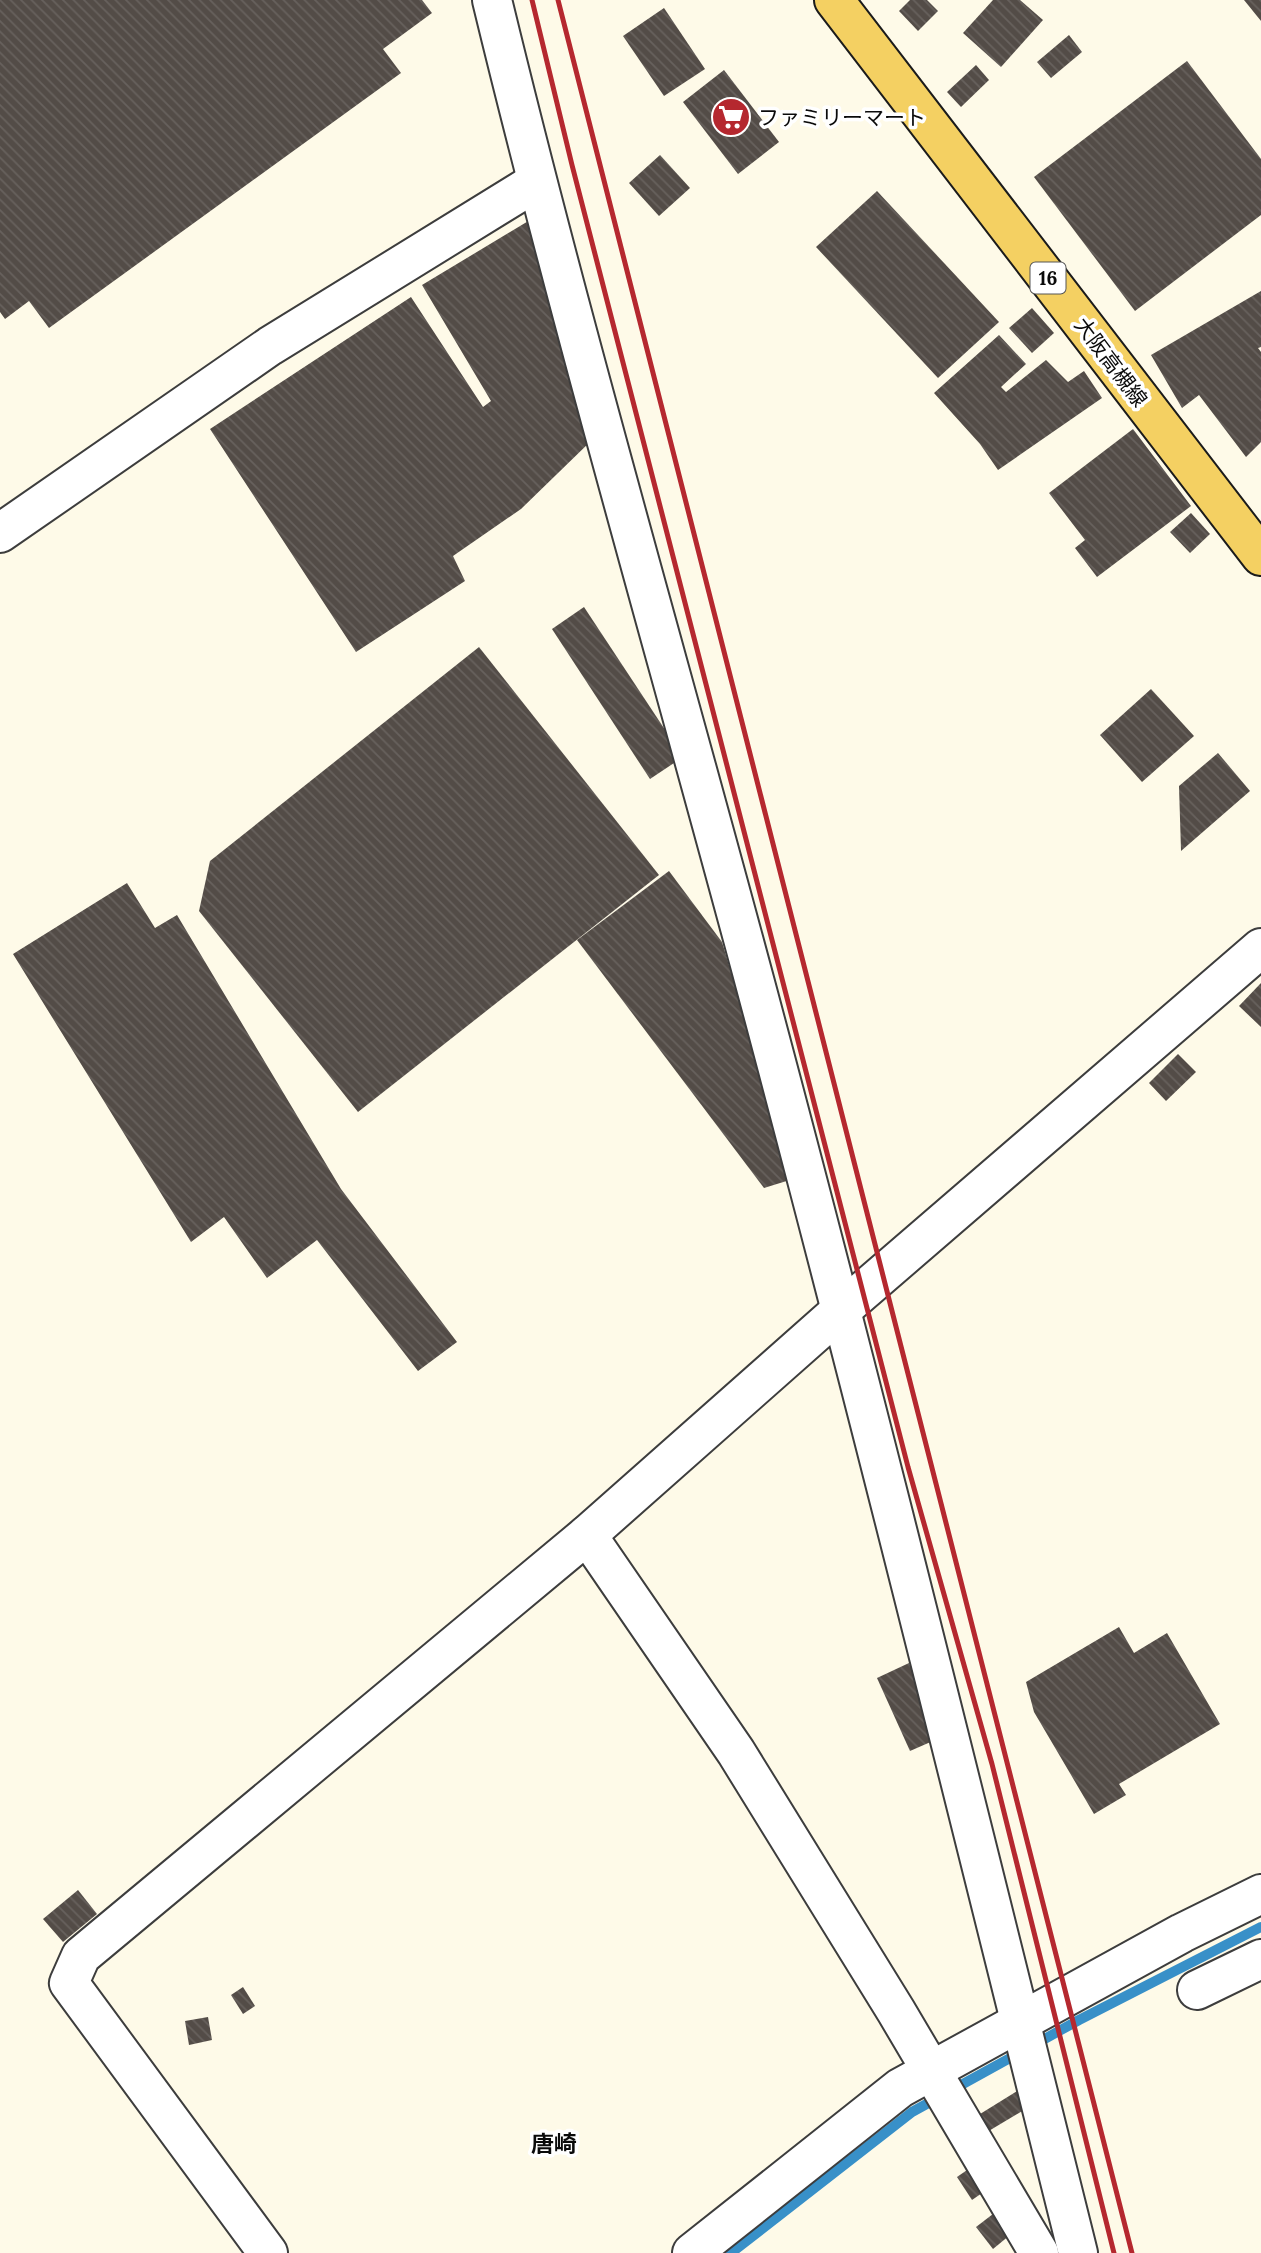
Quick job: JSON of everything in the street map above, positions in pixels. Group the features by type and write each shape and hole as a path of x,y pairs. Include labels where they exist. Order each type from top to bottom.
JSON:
{"main road":[{"name":"大阪高槻線","path":"834,0 1261,556"}],"street":[{"path":"492,0 536,181 755,985 840,1311 1078,2253"},
{"path":"0,533 270,346 536,181"},
{"path":"268,2253 69,1983 80,1956 587,1535 840,1311 1261,948"},
{"path":"587,1535 736,1752 932,2071 1038,2253"},
{"path":"692,2253 900,2088 1021,2022 1221,1957 1261,1894"}],"building":[{"path":"0,0 422,0 432,13 383,49 401,73 49,328 29,301 5,319 0,312"},
{"path":"910,0 927,0 938,11 918,31 899,11"},
{"path":"993,0 1020,0 1043,20 1001,67 963,33"},
{"path":"1244,0 1261,0 1261,21"},
{"path":"664,8 705,69 664,96 623,36"},
{"path":"1069,35 1082,52 1051,78 1037,62"},
{"path":"1187,61 1261,159 1261,215 1135,311 1034,177"},
{"path":"976,65 989,80 961,107 947,92"},
{"path":"724,70 779,142 738,174 683,102"},
{"path":"660,155 690,188 659,216 629,183"},
{"path":"877,191 999,322 938,378 816,247"},
{"path":"540,214 592,440 521,509 453,556 465,581 356,652 210,429 411,297 483,407 491,401 422,285"},
{"path":"1261,291 1261,347 1258,348 1261,352 1261,442 1246,457 1199,395 1182,408 1151,355"},
{"path":"1032,308 1054,333 1032,353 1009,328"},
{"path":"999,335 1026,364 1001,387 1006,392 1046,360 1068,382 1084,371 1102,398 998,470 980,444 934,393"},
{"path":"1133,429 1191,506 1097,577 1075,548 1085,540 1049,493"},
{"path":"1191,513 1210,534 1190,553 1170,532"},
{"path":"584,607 683,757 650,779 552,629"},
{"path":"479,647 659,875 358,1112 199,911 210,861"},
{"path":"1151,689 1194,736 1142,782 1100,735"},
{"path":"1218,753 1250,791 1181,851 1179,786"},
{"path":"669,871 722,942 793,1179 764,1188 577,940"},
{"path":"127,883 155,928 177,915 341,1189 457,1342 418,1371 317,1240 267,1278 224,1217 191,1242 13,954"},
{"path":"1261,983 1261,1027 1239,1006"},
{"path":"1178,1054 1196,1072 1166,1101 1149,1083"},
{"path":"1119,1627 1134,1653 1167,1633 1220,1724 1119,1784 1126,1795 1094,1814 1034,1712 1026,1682"},
{"path":"909,1663 942,1737 910,1751 877,1678"},
{"path":"78,1890 97,1914 63,1942 43,1919"},
{"path":"243,1987 255,2006 243,2014 231,1995"},
{"path":"208,2017 212,2040 189,2045 185,2021"},
{"path":"1019,2090 1029,2107 982,2135 972,2119"},
{"path":"970,2168 985,2191 972,2200 957,2177"},
{"path":"993,2214 1010,2235 993,2249 976,2227"}],"waterway":[{"path":"731,2253 912,2112 1079,2020 1261,1927"}],"railway":[{"path":"532,0 572,165 908,1467 992,1764 1114,2253"},
{"path":"558,0 1132,2253"}],"place":[{"name":"ファミリーマート","path":"731,117"}],"district":[{"name":"唐崎","path":"554,2143"}]}
